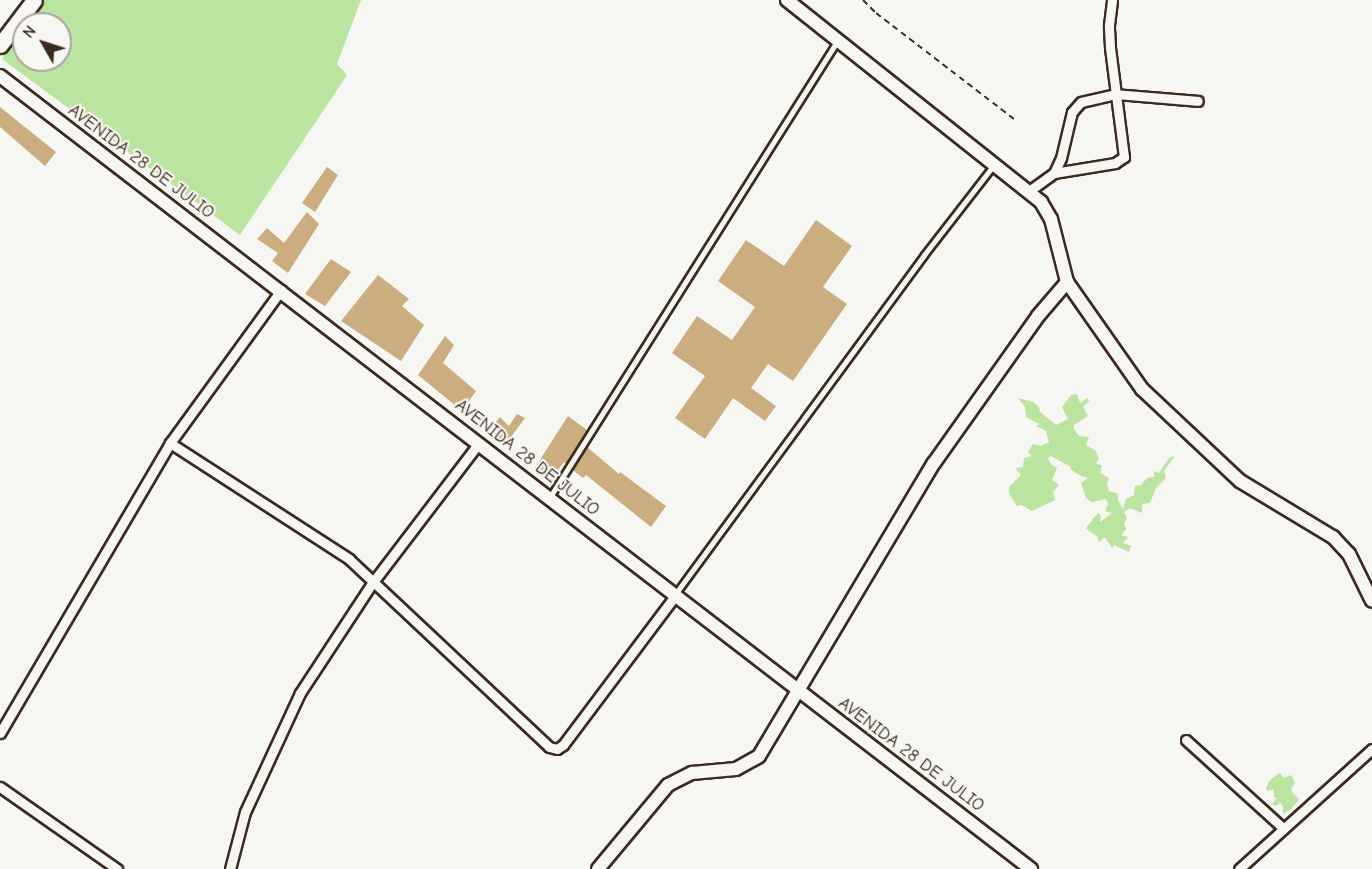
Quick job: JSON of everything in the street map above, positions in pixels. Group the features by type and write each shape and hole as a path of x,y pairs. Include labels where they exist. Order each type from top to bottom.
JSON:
{"main road":[{"path":"0,45 34,0"}],"street":[{"path":"787,0 1029,190 1041,202 1051,219 1067,282 1142,388 1240,481 1333,537 1349,554 1372,601"},
{"path":"1029,190 1054,172 1114,163 1124,157 1115,94 1109,25 1112,0"},
{"name":"AVENIDA 28 DE JULIO","path":"0,76 550,497 796,691 1031,869"},
{"path":"1054,172 1061,158 1072,112 1081,102 1115,94 1198,101"},
{"path":"598,869 668,785 692,773 736,769 759,756 934,463 1038,316 1067,282"},
{"path":"0,733 170,443 281,290"},
{"path":"170,443 349,560 549,747 557,749 563,745 640,646 675,596"},
{"path":"230,869 245,812 300,693 373,582 479,443"},
{"path":"1186,740 1283,828"},
{"path":"1239,869 1247,865 1283,828 1372,749"},
{"path":"0,787 117,869"}],"lane":[{"path":"550,497 839,39"},
{"path":"675,596 924,255 994,164"}],"path":[{"path":"863,0 876,13 1014,119"}],"green space":[{"path":"45,0 361,0 337,64 347,75 240,235 20,72 72,72 72,12 36,12"},
{"path":"12,45 12,66 2,59"},
{"path":"1077,394 1080,403 1087,398 1089,401 1083,407 1088,416 1074,425 1074,429 1079,436 1089,437 1086,445 1096,451 1099,459 1096,463 1102,466 1100,473 1109,478 1107,484 1109,491 1118,494 1118,500 1123,509 1126,499 1134,495 1135,486 1141,485 1147,478 1154,477 1154,471 1159,473 1169,458 1175,456 1164,471 1166,478 1156,488 1150,503 1142,504 1142,513 1130,508 1124,512 1127,518 1124,524 1126,529 1121,535 1128,537 1123,543 1131,546 1129,552 1114,545 1112,548 1105,537 1099,542 1097,536 1086,528 1099,513 1100,522 1112,513 1105,511 1108,504 1106,499 1092,502 1086,498 1081,483 1088,478 1081,476 1070,469 1071,467 1051,456 1048,458 1051,464 1057,468 1052,480 1059,485 1053,492 1055,500 1032,511 1021,505 1017,506 1009,494 1009,487 1021,475 1015,468 1023,467 1024,458 1032,456 1028,452 1033,444 1041,446 1049,442 1046,431 1026,417 1025,407 1018,398 1033,402 1040,408 1039,411 1056,425 1068,419 1062,407 1071,395"},
{"path":"1280,773 1284,778 1291,775 1295,783 1291,790 1299,800 1283,814 1283,806 1280,803 1275,806 1272,804 1277,798 1274,797 1274,789 1267,791 1266,788 1270,780"}],"building":[{"path":"0,107 56,152 45,166 0,127"},
{"path":"327,167 338,175 315,212 302,203"},
{"path":"307,212 319,224 288,273 272,261 278,253 257,239 267,228 284,243"},
{"path":"816,220 852,246 823,287 847,304 793,381 768,364 751,388 776,406 765,421 733,398 705,439 675,418 705,376 672,353 697,316 732,340 755,307 718,281 746,240 784,266"},
{"path":"331,259 351,272 325,306 305,294"},
{"path":"378,275 409,299 402,306 424,325 401,361 341,321"},
{"path":"445,336 454,345 443,363 476,391 462,411 418,375"},
{"path":"517,414 525,418 507,442 488,431 500,417 509,426"},
{"path":"568,416 587,430 566,464 564,462 552,478 534,469"},
{"path":"587,447 619,474 620,472 666,506 651,527 586,475 583,478 573,470"}]}
